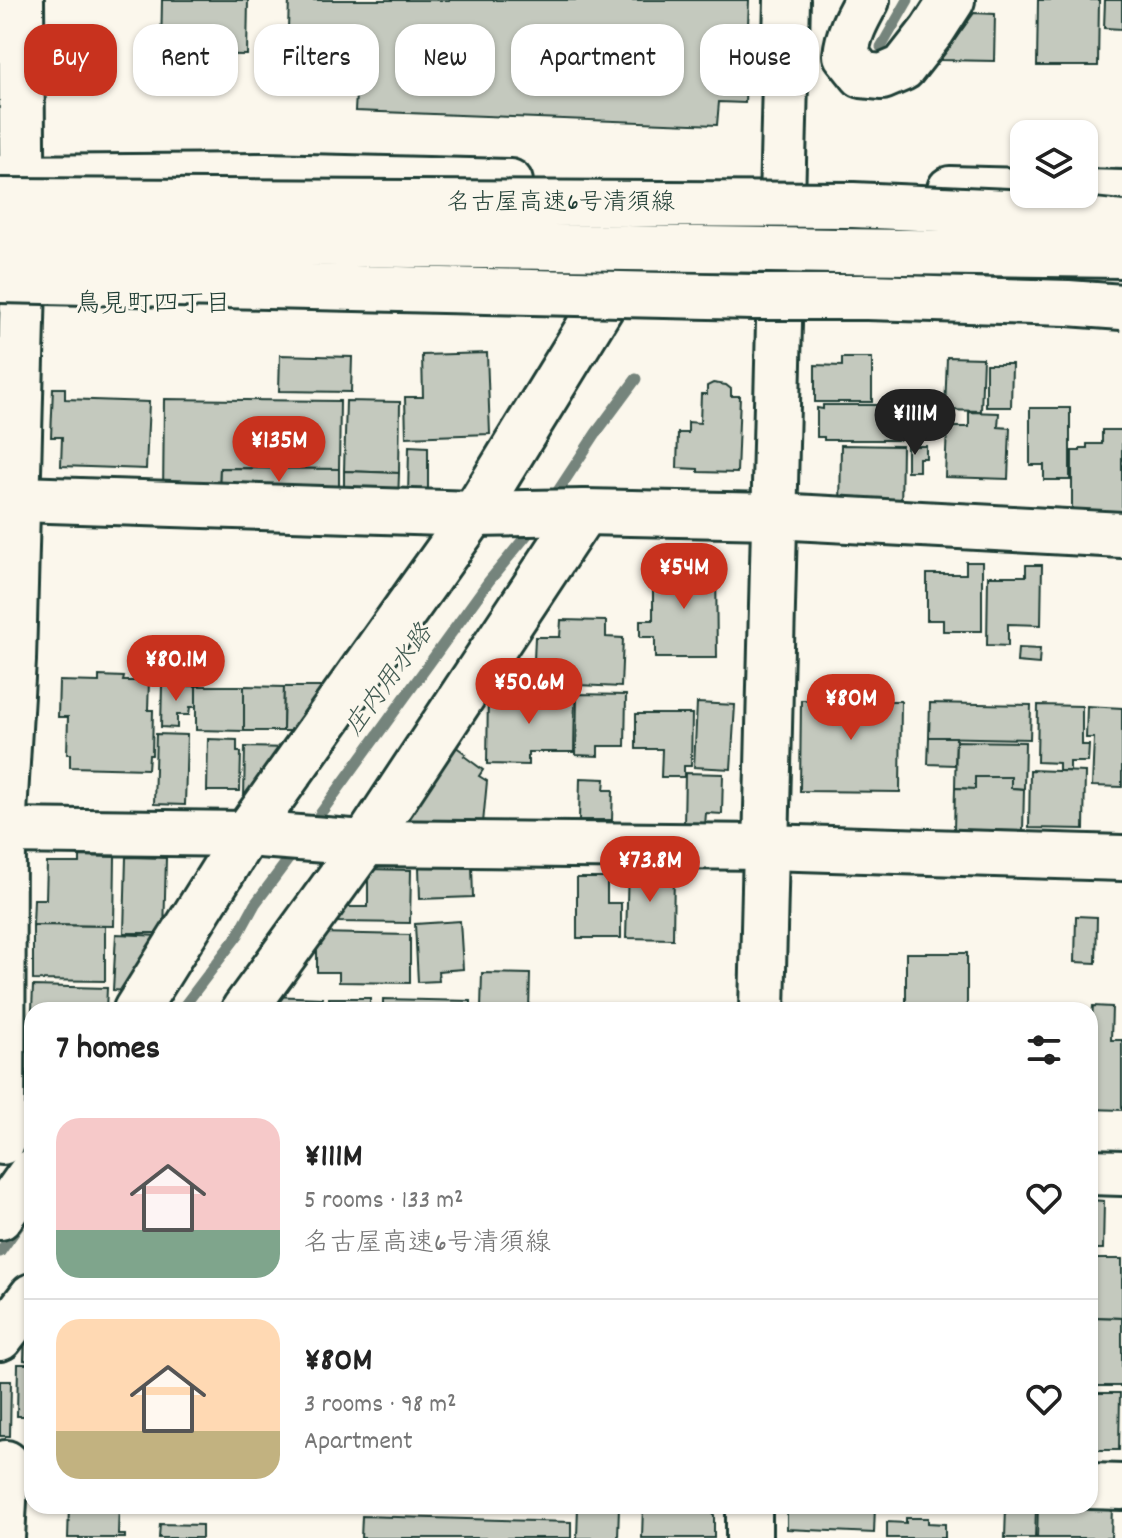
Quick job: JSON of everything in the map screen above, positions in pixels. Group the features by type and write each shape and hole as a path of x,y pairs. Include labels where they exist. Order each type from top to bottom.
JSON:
{"main road":[{"path":"0,1217 17,1149 3,831 19,499 20,371 8,283 9,191 21,0"},
{"path":"762,1002 787,0"},
{"path":"867,0 856,19 846,55 862,75 882,77 903,68 952,0"},
{"path":"9,191 264,176 1010,191"},
{"name":"名古屋高速6号清須線","path":"9,191 853,205 1008,212 1122,224"},
{"path":"1098,192 1122,193"},
{"path":"0,241 1122,255"},
{"path":"8,283 867,297 1122,307"},
{"path":"609,294 780,291 1122,295"},
{"path":"141,1002 246,834 474,514 609,294"},
{"path":"19,499 474,514 584,512 775,516 1122,535"},
{"path":"250,1002 365,843 584,512"},
{"path":"3,831 246,834 365,843 766,847 1122,858"},
{"path":"1098,1172 1122,1173"},
{"path":"0,1338 24,1306"},
{"path":"2,1538 13,1463"},
{"path":"1098,1486 1122,1487"},
{"path":"749,1514 749,1538"}],"building":[{"path":"162,0 248,0 247,55 238,55 238,24 162,24"},
{"path":"289,0 749,0 748,24 700,24 700,96 745,96 745,103 719,102 717,125 355,111 356,96 379,96 379,24 288,24"},
{"path":"1038,0 1099,0 1098,66 1037,66"},
{"path":"1105,0 1122,0 1122,29 1104,28"},
{"path":"974,13 995,14 994,61 940,60"},
{"path":"487,353 490,434 406,437 405,397 423,397 422,355"},
{"path":"280,355 352,357 351,392 279,391"},
{"path":"947,357 983,358 981,411 945,410"},
{"path":"842,358 872,358 872,402 815,402 815,365 842,366"},
{"path":"986,364 1012,364 1011,407 986,407"},
{"path":"713,383 726,385 731,389 731,396 740,396 737,473 677,468 678,433 688,433 688,422 700,423 701,394 707,394 707,386"},
{"path":"53,388 65,388 65,399 149,402 146,469 61,466 62,437 51,437"},
{"path":"164,399 340,401 339,469 220,468 219,498 163,498"},
{"path":"346,401 400,402 399,473 344,471"},
{"path":"823,405 906,405 906,440 824,440 824,437 817,437 817,408 823,409"},
{"path":"938,405 938,419 915,419 915,406"},
{"path":"1030,408 1070,408 1070,480 1044,480 1044,465 1030,465"},
{"path":"969,412 999,413 998,427 1010,428 1008,479 945,477 947,427 969,427"},
{"path":"1102,430 1122,430 1122,511 1072,511 1072,451 1087,448 1087,444 1102,444"},
{"path":"841,445 902,446 901,513 840,512"},
{"path":"409,446 428,447 428,499 408,499"},
{"path":"907,446 926,446 926,458 919,458 919,471 907,471"},
{"path":"220,468 339,469 339,499 219,498"},
{"path":"344,471 399,473 398,502 344,501"},
{"path":"966,562 982,562 982,631 943,631 943,620 927,620 927,574 966,574"},
{"path":"716,563 717,658 655,658 655,637 640,637 640,620 653,620 653,564"},
{"path":"1026,565 1042,565 1041,625 1008,624 1008,646 987,645 988,576 1026,576"},
{"path":"561,620 606,621 606,637 623,638 621,687 533,683 535,637 560,637"},
{"path":"1018,648 1040,649 1039,664 1017,662"},
{"path":"99,676 124,677 123,681 149,681 148,710 153,710 152,755 149,755 148,769 70,767 70,754 67,754 68,717 58,717 59,681 99,682"},
{"path":"854,676 869,676 869,701 873,701 873,697 888,697 888,701 901,701 900,792 800,791 801,700 831,700 831,682 844,682 843,700 854,700"},
{"path":"162,685 196,686 196,707 190,707 189,715 177,715 177,728 161,727"},
{"path":"196,686 244,686 244,731 196,730"},
{"path":"244,686 284,687 283,731 244,731"},
{"path":"284,687 325,687 309,731 283,731"},
{"path":"488,692 575,694 574,752 528,752 528,765 487,764"},
{"path":"577,694 626,695 625,746 598,746 598,756 576,755"},
{"path":"697,703 735,705 731,769 694,767"},
{"path":"930,703 1031,705 1030,739 929,737"},
{"path":"1038,705 1082,706 1082,745 1089,745 1088,762 1070,762 1070,771 1059,771 1059,763 1037,762"},
{"path":"1087,706 1122,708 1122,787 1092,786 1094,738 1086,738"},
{"path":"636,714 692,714 691,766 684,766 684,777 661,777 662,749 636,749"},
{"path":"156,734 187,735 185,805 154,804"},
{"path":"929,737 956,737 955,765 928,764"},
{"path":"208,739 237,740 237,752 241,752 240,791 207,791"},
{"path":"448,741 483,770 479,776 487,781 483,823 403,820"},
{"path":"956,741 1025,742 1024,789 1011,788 1011,777 975,777 975,789 955,788"},
{"path":"245,747 291,748 262,797 244,797"},
{"path":"1030,770 1085,772 1084,829 1029,828"},
{"path":"685,773 723,774 722,814 706,813 705,826 684,825"},
{"path":"975,777 1011,777 1011,788 1024,789 1023,831 954,830 955,788 975,789"},
{"path":"580,778 605,779 604,790 613,790 612,820 579,820"},
{"path":"80,856 115,857 114,926 33,925 34,899 46,899 47,863 80,863"},
{"path":"126,857 166,858 164,933 124,933"},
{"path":"472,866 473,897 420,899 419,867"},
{"path":"628,868 674,869 673,939 626,938"},
{"path":"368,869 411,870 410,923 337,922 338,907 368,907"},
{"path":"577,878 607,878 607,903 621,903 621,938 577,938"},
{"path":"1076,916 1097,917 1096,963 1075,962"},
{"path":"460,921 463,969 438,971 439,981 418,982 415,924"},
{"path":"33,925 105,926 105,981 33,980"},
{"path":"317,933 410,935 410,983 339,982 339,972 317,972"},
{"path":"116,934 161,936 127,991 113,990"},
{"path":"906,953 967,953 967,1002 906,1002"},
{"path":"482,973 530,974 529,1002 481,1002"},
{"path":"33,986 107,988 106,1002 32,1002"},
{"path":"271,996 322,998 322,1002 271,1002"},
{"path":"329,998 370,998 370,1002 329,1002"},
{"path":"383,999 471,1001 471,1002 383,1002"},
{"path":"1098,1006 1112,1007 1111,1040 1122,1040 1122,1110 1098,1109"},
{"path":"1098,1201 1104,1201 1103,1249 1098,1249"},
{"path":"1098,1259 1122,1259 1122,1318 1098,1317"},
{"path":"1098,1317 1122,1318 1122,1386 1098,1386"},
{"path":"18,1364 24,1364 24,1416 17,1416"},
{"path":"0,1381 11,1381 10,1436 0,1436"},
{"path":"1098,1393 1120,1393 1119,1450 1098,1450"},
{"path":"1098,1507 1112,1507 1111,1538 1037,1538 1038,1514 1098,1514"},
{"path":"69,1514 119,1514 118,1535 125,1535 125,1538 68,1538"},
{"path":"578,1514 619,1514 618,1538 577,1538"},
{"path":"643,1514 714,1515 714,1538 642,1538"},
{"path":"787,1514 875,1514 874,1533 787,1529"},
{"path":"1006,1514 1036,1514 1035,1538 1005,1538"},
{"path":"362,1516 571,1522 571,1538 361,1538"},
{"path":"906,1518 928,1518 928,1523 945,1524 945,1538 887,1538 887,1522 906,1523"},
{"path":"160,1524 202,1525 202,1538 159,1538"}],"waterway":[{"name":"庄内用水路","path":"881,47 908,0"},
{"name":"庄内用水路","path":"550,503 636,379"},
{"name":"庄内用水路","path":"310,828 489,581 536,524"},
{"name":"庄内用水路","path":"187,1002 238,935 255,904 296,849"},
{"name":"庄内用水路","path":"0,1252 22,1221"}],"district":[{"name":"鳥見町四丁目","path":"153,305"}]}
